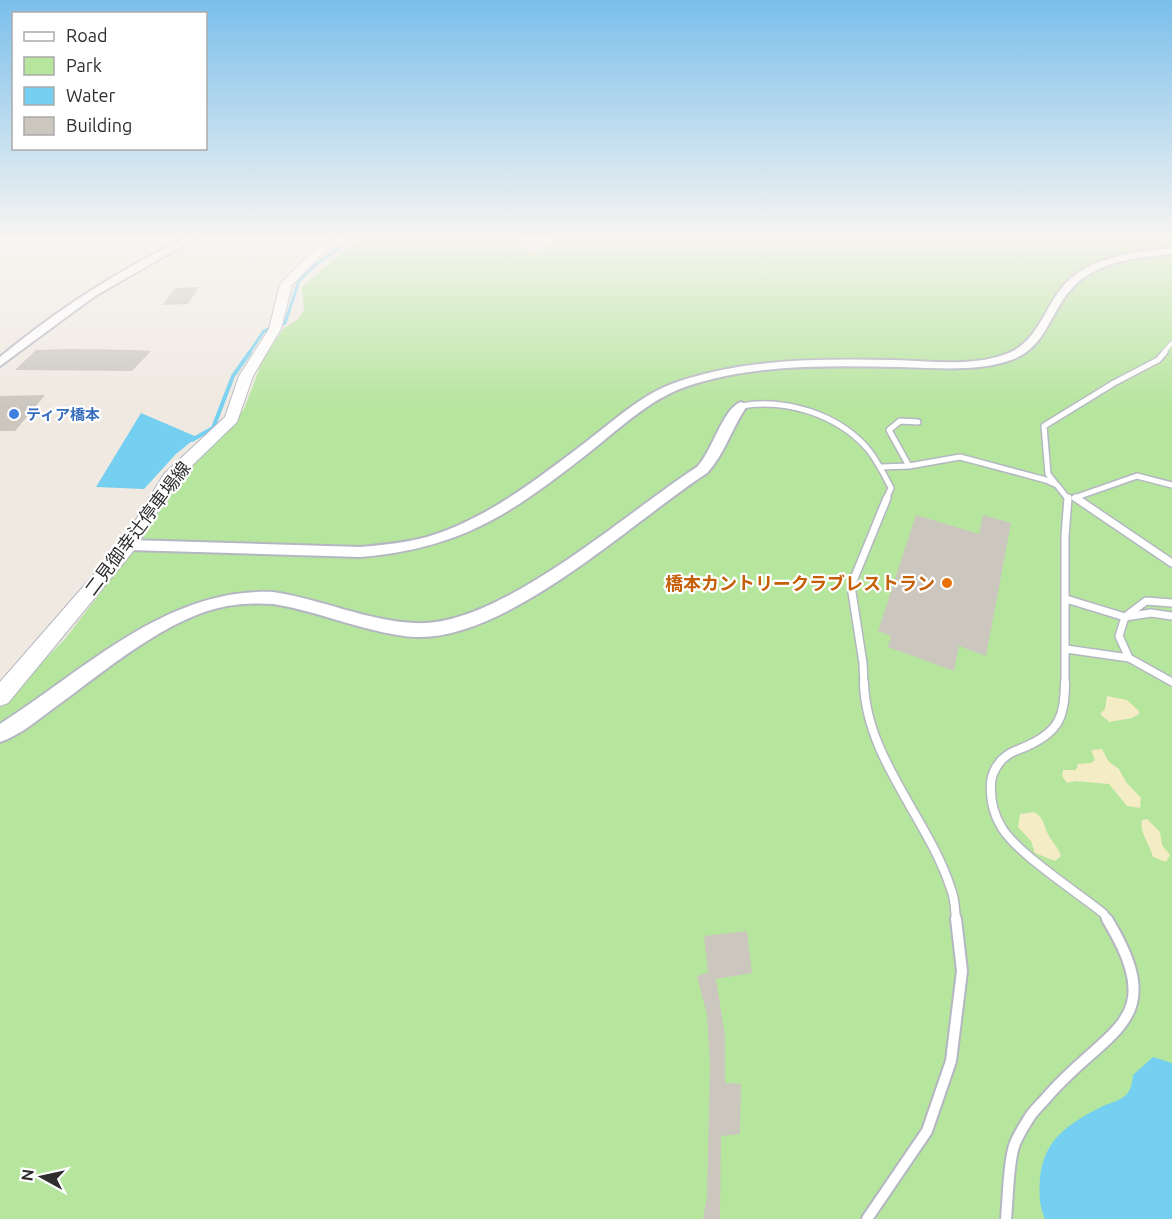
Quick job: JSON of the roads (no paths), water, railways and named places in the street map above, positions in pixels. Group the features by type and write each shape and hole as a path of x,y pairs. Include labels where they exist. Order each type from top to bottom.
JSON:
{"main road":[{"name":"二見御幸辻停車場線","path":"0,697 129,544 170,478 232,419 246,376 275,329 283,295"}],"street":[{"path":"0,351 79,295"},
{"path":"0,363 89,295"},
{"path":"129,544 360,552 385,551 429,543 451,536 501,510 559,469 642,404 680,385 703,378 765,366 972,363 1005,358 1020,353 1042,331 1061,295"},
{"path":"0,734 158,627 201,607 226,600 272,597 395,627 419,630 445,627 486,614 564,569 706,467 732,415 741,406"}],"lane":[{"path":"1172,343 1158,360 1114,383 1044,426 1048,474 1058,485 1072,498 1172,563"},
{"path":"741,406 764,402 781,404 814,414 859,439 881,467 891,488 851,586 863,663 864,697 876,736 900,791 931,843 952,890 962,971 951,1061 927,1131 867,1219"},
{"path":"909,466 890,430 900,422 918,422"},
{"path":"881,467 909,466 960,457 1058,485"},
{"path":"1072,498 1137,476 1172,485"},
{"path":"1006,1219 1014,1147 1030,1116 1056,1086 1120,1028 1131,1010 1134,986 1131,966 1119,939 1103,913 1023,850 1002,828 990,799 991,780 997,765 1005,756 1034,743 1056,726 1065,709 1065,599 1072,498"},
{"path":"1065,599 1125,617 1151,613 1172,616"},
{"path":"1129,658 1119,636 1125,617 1146,601 1172,603"},
{"path":"1066,650 1129,658 1172,682"}],"water":[{"path":"141,413 197,437 176,454 144,489 96,487"},
{"path":"1153,1057 1172,1063 1172,1219 1045,1219 1040,1199 1040,1178 1047,1152 1053,1142 1080,1119 1125,1096 1132,1084 1133,1075"}],"waterway":[{"path":"249,353 264,331 285,323 294,295"},
{"path":"192,440 213,428 233,376 250,352"}],"place":[{"name":"ティア橋本","path":"14,414"},
{"name":"橋本カントリークラブレストラン","path":"947,583"}]}
